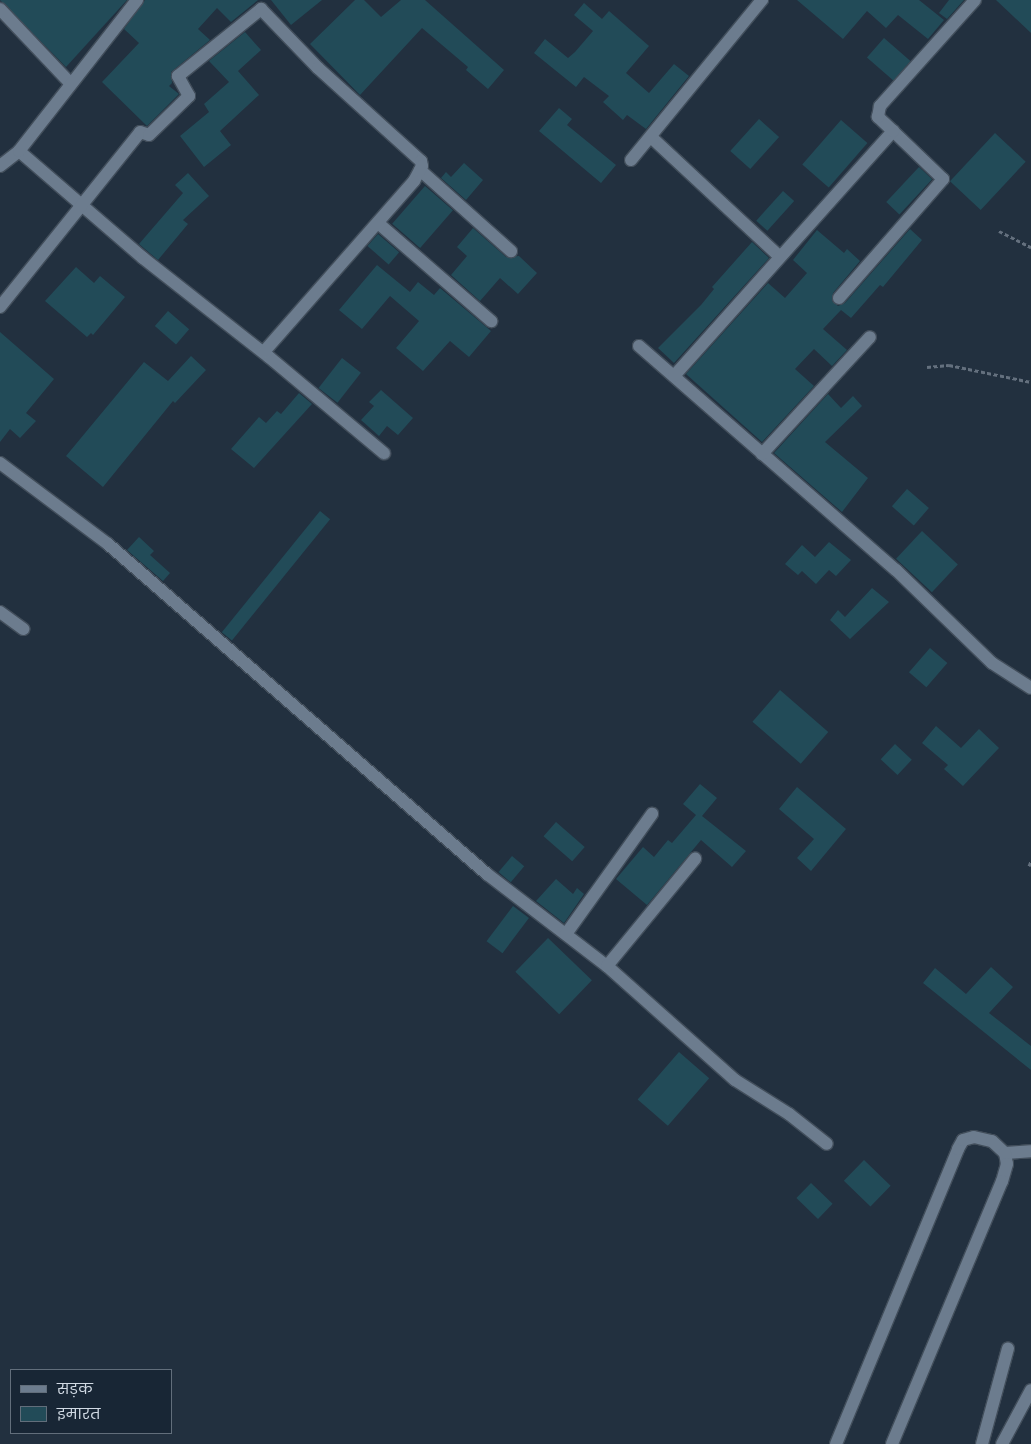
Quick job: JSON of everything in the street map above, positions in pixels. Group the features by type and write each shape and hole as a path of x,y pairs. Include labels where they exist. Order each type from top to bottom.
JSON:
{"street":[{"path":"0,166 19,151 70,83 137,0"},
{"path":"631,160 762,0"},
{"path":"839,298 943,178 878,117 880,106 976,0"},
{"path":"0,307 140,132 149,135 189,96 178,76 262,4 318,68 421,161 420,170 378,223 264,352"},
{"path":"0,10 70,83"},
{"path":"674,376 892,131"},
{"path":"651,137 780,257"},
{"path":"19,151 82,206 264,352 384,453"},
{"path":"420,170 511,251"},
{"path":"378,223 491,321"},
{"path":"762,454 870,337"},
{"path":"638,346 896,570 992,663 1031,688"},
{"path":"0,463 108,544 488,874 607,966 735,1080 789,1114 828,1144"},
{"path":"0,612 23,629"},
{"path":"566,934 652,814"},
{"path":"607,966 695,859"},
{"path":"836,1444 958,1149 963,1140 974,1137 992,1141 1005,1153 1007,1164 1002,1181 892,1444"},
{"path":"1005,1153 1031,1151"},
{"path":"982,1444 1008,1348"},
{"path":"1002,1444 1031,1390"}],"path":[{"path":"999,232 1031,247"},
{"path":"926,367 949,364 1031,382"},
{"path":"1029,866 1031,861"}],"building":[{"path":"0,0 127,0 66,67"},
{"path":"145,0 258,0 231,22 217,8 198,29 210,40 171,72 172,83 169,86 179,94 147,126 102,82 139,43 124,29"},
{"path":"271,0 322,0 291,25"},
{"path":"355,0 364,0 381,17 401,0 425,0 504,70 488,89 466,70 468,67 422,28 360,95 310,44"},
{"path":"797,0 919,0 944,20 928,39 898,15 886,28 867,11 843,39"},
{"path":"949,0 964,0 947,19 939,13"},
{"path":"996,0 1031,0 1031,33"},
{"path":"584,3 602,19 609,11 649,46 626,73 649,93 674,64 689,76 646,129 627,115 623,120 603,102 609,96 584,77 576,87 534,53 545,39 568,58 575,52 593,31 574,15"},
{"path":"245,32 261,50 238,71 259,95 220,131 231,145 204,167 180,136 209,112 204,104 229,82 209,61"},
{"path":"884,38 910,61 893,81 867,58"},
{"path":"559,108 572,119 567,125 616,165 601,183 539,131"},
{"path":"759,119 779,137 750,169 730,151"},
{"path":"841,120 867,143 829,187 802,165"},
{"path":"995,133 1026,162 981,210 950,181"},
{"path":"464,163 483,180 466,200 441,178 446,172 451,177"},
{"path":"919,167 932,179 899,214 886,202"},
{"path":"188,173 209,196 183,220 188,224 158,260 139,244 183,193 175,185"},
{"path":"425,186 453,210 420,248 392,224"},
{"path":"783,191 794,201 767,231 756,221"},
{"path":"473,228 506,257 519,256 537,273 518,294 500,278 480,301 451,275 467,256 457,247"},
{"path":"910,229 922,240 883,287 880,285 851,318 841,310 823,329 847,350 832,366 814,349 795,369 814,386 762,442 686,374 768,283 785,298 807,273 793,260 817,230 844,253 847,249 860,261 833,293 832,301 838,306 845,303"},
{"path":"378,234 399,252 389,264 368,246"},
{"path":"752,242 769,258 674,363 658,348 701,305 714,289 712,287"},
{"path":"377,265 410,292 418,282 434,295 440,288 491,331 469,357 450,341 423,371 396,348 419,321 390,296 362,329 339,310"},
{"path":"76,267 94,283 100,276 125,297 93,335 91,333 87,337 45,301"},
{"path":"168,311 189,329 176,344 155,326"},
{"path":"0,332 54,379 26,413 36,421 20,438 10,429 0,442"},
{"path":"191,356 206,370 175,403 173,401 103,487 66,456 144,362 168,381"},
{"path":"342,358 361,373 338,403 319,388"},
{"path":"381,390 413,418 398,435 387,426 379,436 361,420 374,406 369,402"},
{"path":"299,393 312,404 254,468 231,449 259,417 266,423 277,411 281,414"},
{"path":"828,394 841,408 853,396 862,406 825,442 868,478 842,512 774,453"},
{"path":"907,489 929,508 914,525 892,506"},
{"path":"320,511 330,519 232,640 222,632"},
{"path":"922,531 958,564 932,592 896,559"},
{"path":"139,537 154,551 150,555 170,573 163,581 127,550"},
{"path":"829,542 851,560 836,576 829,570 816,584 802,571 798,575 785,564 802,545 815,557"},
{"path":"872,588 889,602 850,639 830,620 838,610 845,617"},
{"path":"930,648 947,663 926,687 909,672"},
{"path":"780,690 828,732 801,764 752,722"},
{"path":"936,726 961,748 979,729 999,748 963,786 944,769 948,765 922,743"},
{"path":"895,744 912,760 897,775 881,759"},
{"path":"700,784 717,798 702,816 746,851 732,867 701,840 647,905 616,879 643,847 654,857 668,840 672,843 696,815 683,804"},
{"path":"797,787 846,829 811,871 797,858 814,839 779,809"},
{"path":"556,822 585,847 572,861 544,836"},
{"path":"512,856 524,866 511,882 499,872"},
{"path":"556,879 573,894 577,888 584,894 564,923 536,901"},
{"path":"513,906 529,918 502,953 487,941"},
{"path":"548,938 592,980 559,1014 515,972"},
{"path":"991,967 1013,987 989,1013 1031,1046 1031,1070 923,983 935,968 966,994"},
{"path":"679,1052 709,1078 668,1126 638,1100"},
{"path":"864,1160 891,1186 870,1207 844,1181"},
{"path":"811,1183 833,1204 818,1219 796,1198"}]}
